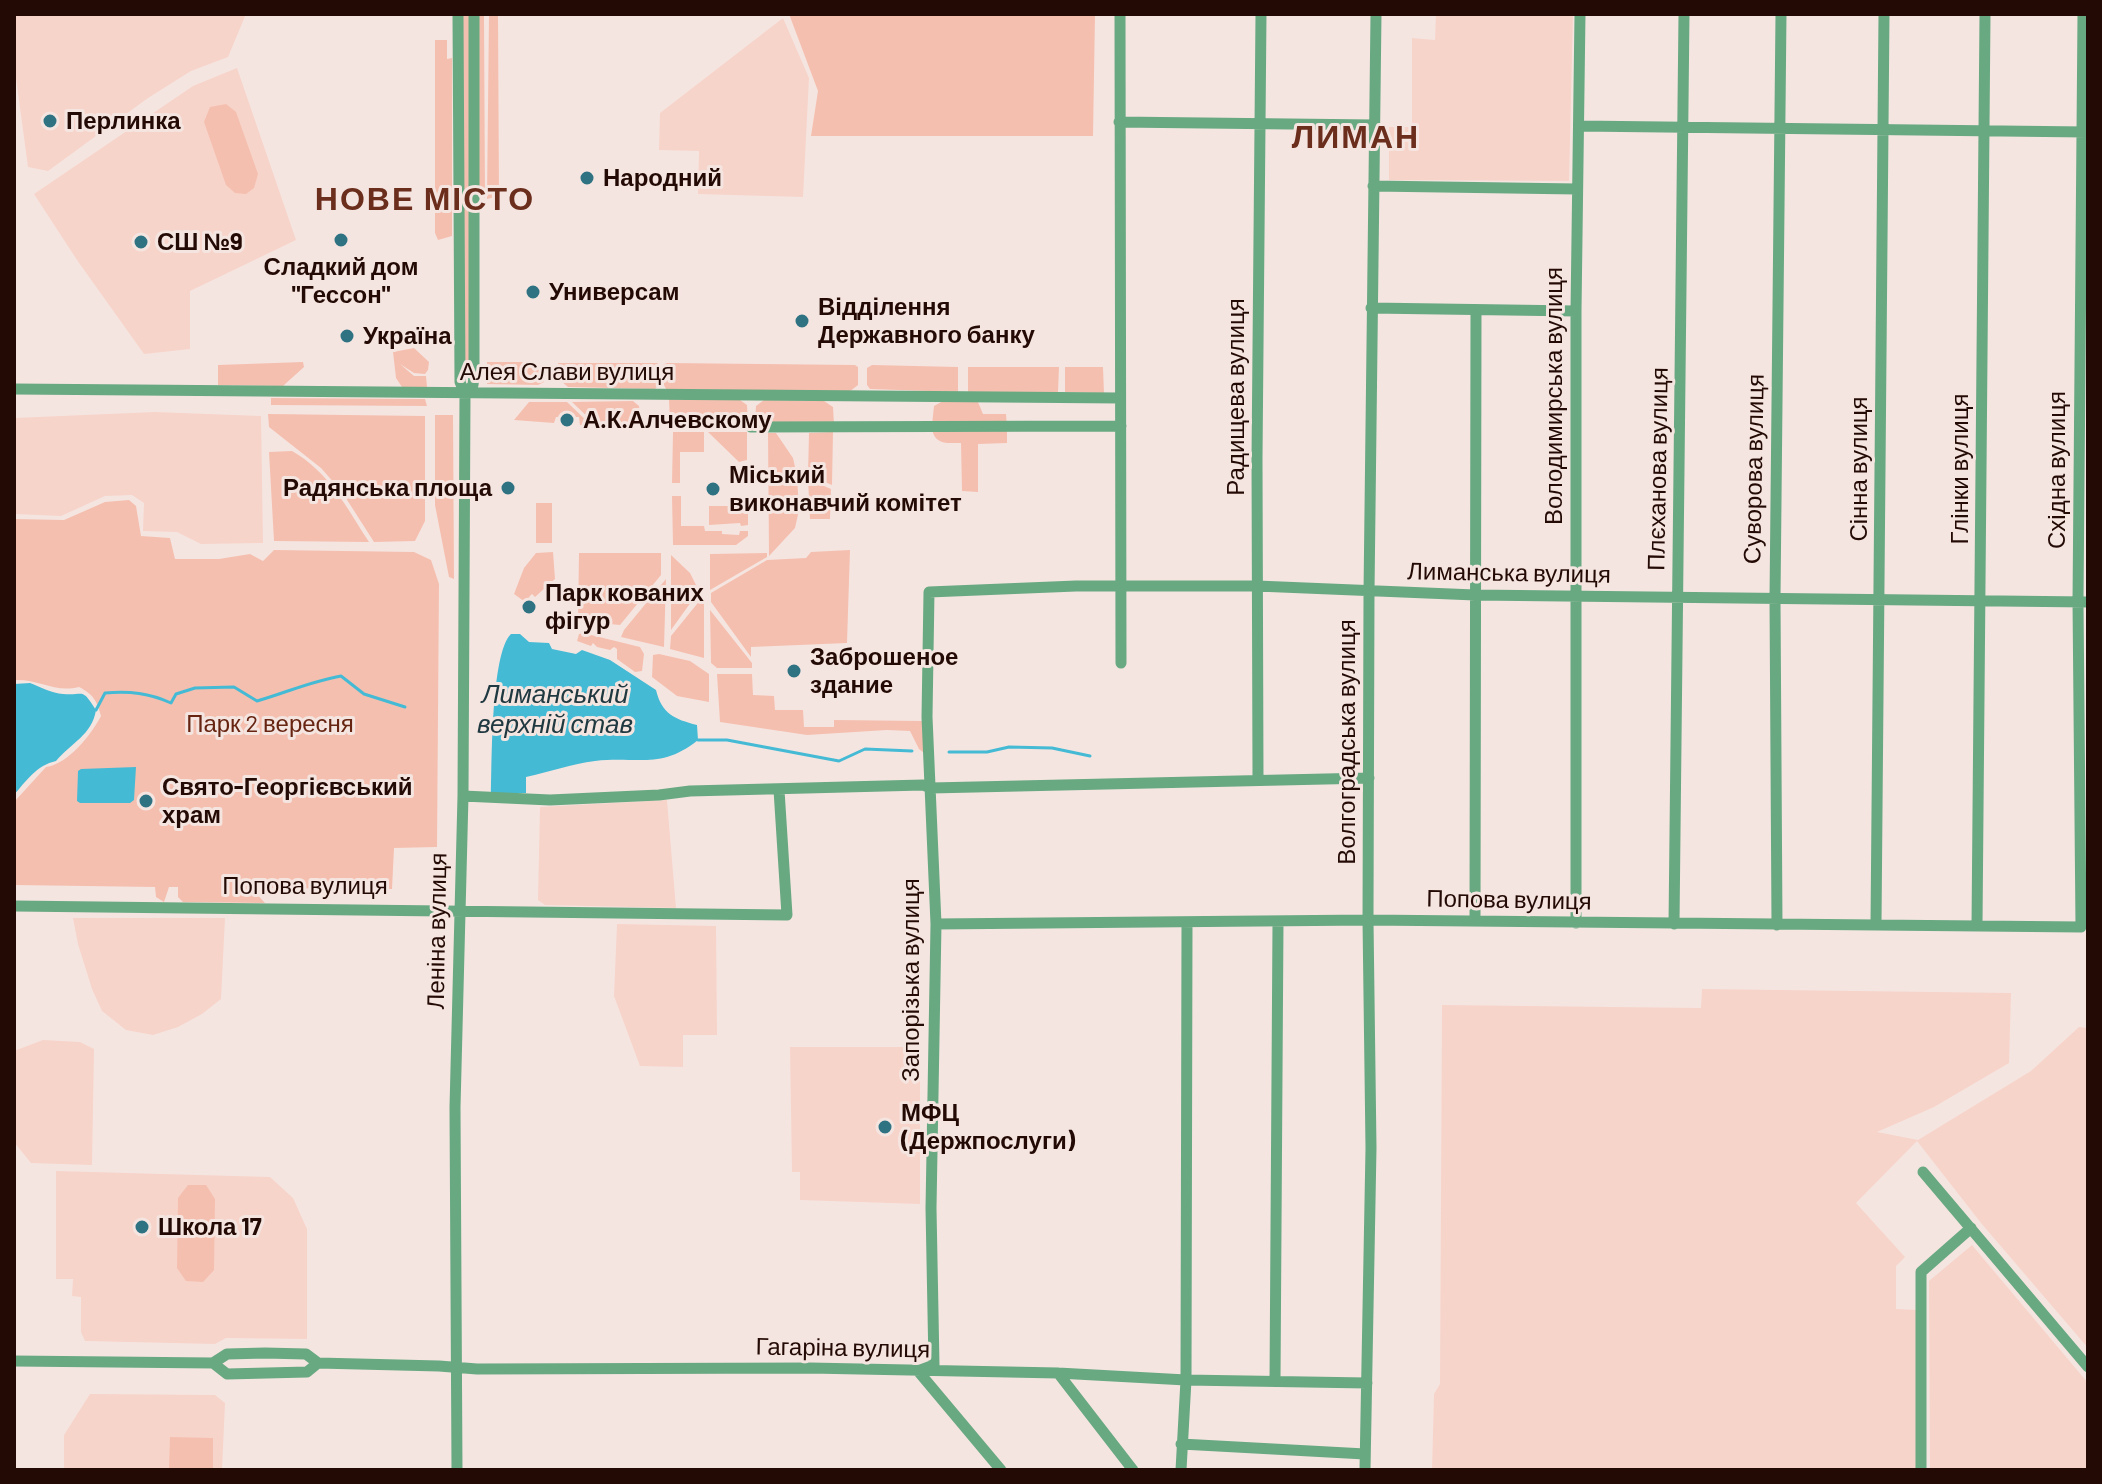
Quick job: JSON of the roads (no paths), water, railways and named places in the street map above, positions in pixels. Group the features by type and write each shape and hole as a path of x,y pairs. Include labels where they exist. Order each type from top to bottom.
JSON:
{"street":[{"name":"Леніна вулиця","path":"457,1470 455,1107 463,796 465,394 460,382 458,14"},
{"name":"Леніна вулиця","path":"465,394 473,385 474,376 474,14"},
{"path":"1120,14 1121,663"},
{"name":"Радищева вулиця","path":"1258,779 1261,14"},
{"name":"Волгоградська вулиця","path":"1365,1470 1371,1148 1369,592 1376,14"},
{"name":"Володимирська вулиця","path":"1576,923 1576,311 1580,14"},
{"name":"Плєханова вулиця","path":"1674,924 1684,14"},
{"name":"Суворова вулиця","path":"1777,925 1775,598 1781,14"},
{"name":"Сінна вулиця","path":"1876,924 1884,14"},
{"name":"Глінки вулиця","path":"1977,925 1985,14"},
{"name":"Східна вулиця","path":"2081,927 2083,14"},
{"path":"1119,122 1375,125"},
{"path":"1579,126 2085,132"},
{"path":"1373,186 1577,189"},
{"path":"1371,308 1576,311"},
{"path":"1475,921 1476,310"},
{"name":"Алея Слави вулиця","path":"14,389 1120,398"},
{"path":"751,427 1121,426"},
{"name":"Лиманська вулиця","path":"929,592 1076,586 1257,586 1475,595 2083,601"},
{"name":"Запорізька вулиця","path":"918,1371 934,1365 931,1208 936,924 927,717 929,592"},
{"path":"463,796 550,800 690,791 1369,778"},
{"name":"Попова вулиця","path":"14,906 787,915 779,790"},
{"name":"Попова вулиця","path":"936,924 1368,920 2081,927"},
{"path":"1275,1381 1278,922"},
{"path":"1181,1470 1186,1380 1187,923"},
{"path":"1923,1172 2088,1367"},
{"path":"1921,1470 1921,1272 1971,1228"},
{"name":"Гагаріна вулиця","path":"14,1361 213,1363 227,1354 265,1353 306,1354 318,1363 456,1368 1058,1373 1186,1380 1367,1383"},
{"name":"Гагаріна вулиця","path":"213,1363 227,1374 307,1372 318,1363"},
{"path":"918,1371 1001,1470"},
{"path":"1058,1373 1133,1470"},
{"path":"1181,1444 1365,1454"}],"water":[{"name":"Лиманський верхній став","path":"511,634 520,634 529,642 549,643 552,649 576,654 582,650 610,660 656,690 670,714 697,725 698,740 660,759 595,761 569,766 526,777 526,793 491,793 496,684 504,645"},
{"path":"30,683 59,693 82,694 96,710 90,726 80,738 56,761 32,774 14,795 14,684"},
{"path":"136,767 134,800 130,803 77,801 78,771 81,769"}],"waterway":[{"path":"96,710 105,693 139,694 171,703 176,694 195,688 234,687 257,701 341,676 364,694 405,707"},
{"path":"698,740 727,740 839,761 865,749 912,751"},
{"path":"949,752 987,752 1009,747 1052,748 1090,756"}],"place":[{"name":"Перлинка","path":"50,121"},
{"name":"Народний","path":"587,178"},
{"name":"Сладкий дом \"Гессон\"","path":"341,240"},
{"name":"СШ №9","path":"141,242"},
{"name":"Универсам","path":"533,292"},
{"name":"Відділення Державного банку","path":"802,321"},
{"name":"Україна","path":"347,336"},
{"name":"А.К.Алчевскому","path":"567,420"},
{"name":"Радянська площа","path":"508,488"},
{"name":"Міський виконавчий комітет","path":"713,489"},
{"name":"Парк кованих фігур","path":"529,607"},
{"name":"Заброшеное здание","path":"794,671"},
{"name":"Свято-Георгієвський храм","path":"146,801"},
{"name":"МФЦ (Держпослуги)","path":"885,1127"},
{"name":"Школа 17","path":"142,1227"}],"district":[{"name":"ЛИМАН","path":"1356,137"},
{"name":"НОВЕ МІСТО","path":"425,199"}],"park label":[{"name":"Парк 2 вересня","path":"270,724"}]}
